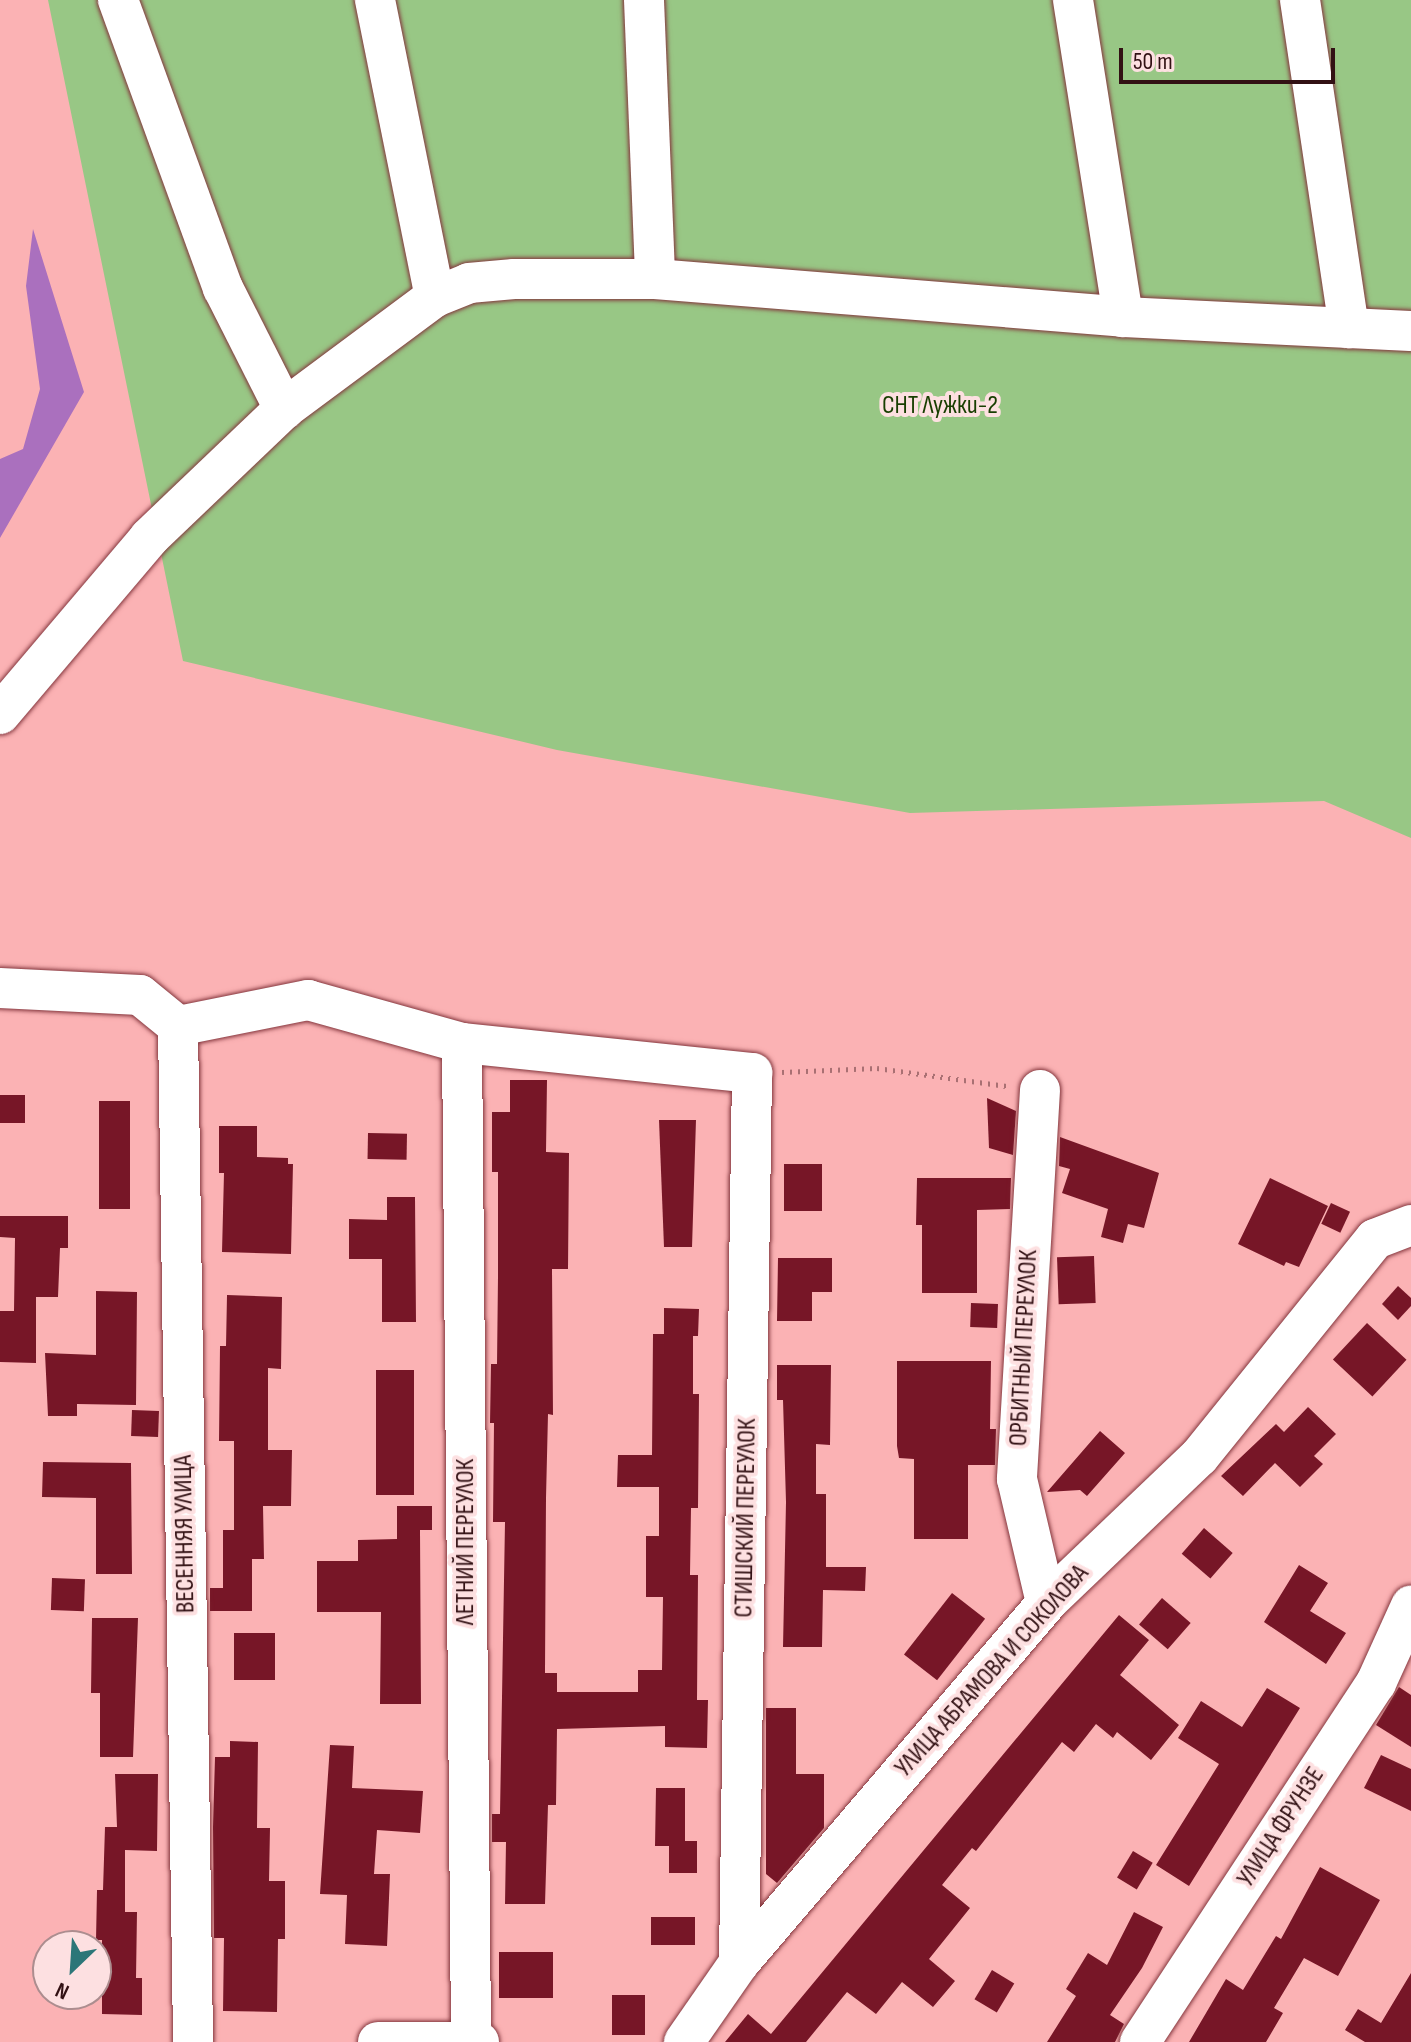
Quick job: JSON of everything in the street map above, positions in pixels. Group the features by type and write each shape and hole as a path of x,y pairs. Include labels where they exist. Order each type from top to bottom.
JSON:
{"street":[{"path":"118,0 223,288 284,409"},
{"path":"375,0 435,297"},
{"path":"644,0 655,279"},
{"path":"1073,0 1123,317"},
{"path":"1300,0 1349,328"},
{"path":"0,714 149,538 284,409 435,297 469,283 514,279 655,279 1123,317 1411,331"},
{"path":"0,988 140,995 178,1026 308,1000 462,1043 752,1073"},
{"name":"ВЕСЕННЯЯ УЛИЦА","path":"178,1026 193,2042"},
{"name":"ЛЕТНИЙ ПЕРЕУЛОК","path":"462,1043 473,2041"},
{"name":"СТИШСКИЙ ПЕРЕУЛОК","path":"739,1963 752,1073"},
{"name":"ОРБИТНЫЙ ПЕРЕУЛОК","path":"1040,1090 1017,1479 1046,1603"},
{"name":"УЛИЦА АБРАМОВА И СОКОЛОВА","path":"684,2042 739,1963 1046,1603 1199,1457 1393,1232"},
{"name":"УЛИЦА ФРУНЗЕ","path":"1140,2042 1376,1683 1411,1606"},
{"path":"378,2042 473,2041"}],"path":[{"path":"752,1073 877,1068 1040,1090"}],"green space":[{"name":"СНТ Лужки-2","path":"48,0 1411,0 1411,838 1324,801 910,813 557,750 183,661"}],"shaded area":[{"path":"33,229 84,392 0,538 0,459 23,449 40,389 26,286"}],"building":[{"path":"510,1080 547,1080 546,1152 569,1153 568,1269 552,1269 553,1415 548,1414 546,1498 545,1673 557,1673 557,1692 638,1692 638,1670 662,1670 663,1597 646,1597 646,1536 659,1536 659,1487 617,1487 618,1455 652,1455 653,1334 664,1334 664,1308 699,1309 698,1336 693,1336 693,1394 699,1394 698,1508 691,1508 690,1575 698,1575 697,1700 708,1700 707,1748 665,1747 665,1726 557,1729 556,1805 548,1805 545,1904 505,1904 506,1842 492,1842 492,1814 500,1814 505,1522 493,1522 494,1423 490,1423 491,1364 497,1364 498,1172 492,1172 492,1112 510,1112"},
{"path":"0,1095 25,1095 25,1123 0,1123"},
{"path":"987,1098 1016,1111 1013,1155 989,1148"},
{"path":"99,1101 130,1101 130,1209 99,1209"},
{"path":"659,1120 696,1120 692,1247 664,1247"},
{"path":"219,1126 257,1126 257,1157 288,1158 288,1164 293,1164 291,1254 222,1252 224,1173 219,1173"},
{"path":"368,1133 407,1134 407,1160 368,1159"},
{"path":"1060,1137 1159,1173 1144,1228 1128,1224 1123,1243 1101,1237 1108,1209 1062,1193 1070,1169 1059,1166"},
{"path":"784,1164 822,1164 822,1211 784,1211"},
{"path":"917,1178 1011,1178 1010,1209 977,1210 977,1293 922,1293 922,1225 916,1225"},
{"path":"1270,1178 1328,1206 1299,1267 1286,1262 1284,1266 1238,1244"},
{"path":"387,1197 415,1197 416,1322 382,1322 382,1259 349,1259 349,1219 387,1220"},
{"path":"1331,1203 1350,1212 1340,1233 1321,1224"},
{"path":"0,1216 68,1216 68,1248 60,1248 58,1297 36,1297 36,1363 0,1362 0,1311 14,1311 15,1238 0,1237"},
{"path":"1094,1256 1096,1303 1059,1304 1057,1257"},
{"path":"778,1258 832,1258 832,1292 812,1292 812,1321 777,1321"},
{"path":"1398,1286 1411,1298 1411,1306 1398,1320 1382,1304"},
{"path":"96,1291 137,1292 136,1405 77,1404 77,1416 48,1416 45,1353 96,1355"},
{"path":"227,1295 282,1297 281,1369 268,1368 268,1450 292,1450 291,1506 263,1506 264,1559 252,1559 252,1611 210,1611 210,1588 223,1588 223,1530 234,1530 234,1441 219,1441 220,1346 226,1346"},
{"path":"971,1303 998,1304 997,1328 970,1327"},
{"path":"1367,1323 1406,1360 1372,1396 1333,1360"},
{"path":"897,1361 991,1361 990,1429 996,1429 995,1465 968,1465 968,1539 914,1539 914,1459 899,1458 897,1446"},
{"path":"777,1365 831,1365 830,1445 816,1444 816,1494 826,1494 826,1567 866,1567 865,1591 823,1590 822,1647 783,1647 786,1502 783,1400 777,1400"},
{"path":"376,1370 414,1370 414,1495 376,1495"},
{"path":"1308,1407 1336,1434 1314,1456 1323,1464 1300,1487 1275,1463 1243,1496 1221,1476 1276,1424 1284,1432"},
{"path":"132,1410 159,1411 158,1437 131,1436"},
{"path":"1100,1431 1125,1453 1087,1496 1080,1490 1047,1492"},
{"path":"43,1462 131,1463 132,1574 96,1574 96,1498 42,1497"},
{"path":"397,1506 432,1506 432,1530 420,1530 421,1704 380,1704 381,1612 317,1612 317,1561 358,1561 358,1540 397,1539"},
{"path":"1204,1528 1233,1553 1210,1579 1182,1554"},
{"path":"1299,1565 1328,1583 1310,1611 1346,1633 1326,1664 1264,1622"},
{"path":"52,1578 85,1579 84,1611 51,1610"},
{"path":"952,1593 985,1619 937,1680 904,1654"},
{"path":"1162,1598 1191,1623 1168,1649 1139,1624"},
{"path":"1119,1615 1149,1640 1120,1675 1179,1725 1151,1760 1117,1732 1113,1738 1096,1724 1074,1752 1062,1742 976,1851 972,1848 942,1885 970,1908 929,1959 955,1981 933,2007 902,1982 876,2014 847,1992 806,2042 725,2042 748,2014 771,2034"},
{"path":"92,1618 138,1618 133,1757 100,1757 100,1693 91,1693"},
{"path":"234,1633 275,1633 275,1680 234,1680"},
{"path":"1399,1687 1411,1695 1411,1747 1376,1725"},
{"path":"1267,1688 1300,1708 1189,1886 1156,1865 1219,1764 1178,1738 1201,1701 1242,1727"},
{"path":"766,1708 796,1708 796,1774 824,1774 824,1828 777,1883 766,1874"},
{"path":"230,1741 258,1742 257,1828 270,1828 269,1881 285,1881 285,1939 278,1939 277,2012 223,2011 224,1938 214,1938 213,1827 215,1757 230,1757"},
{"path":"330,1745 354,1746 352,1788 423,1791 420,1833 377,1830 374,1874 390,1874 387,1946 345,1944 347,1895 320,1894"},
{"path":"1381,1755 1411,1769 1411,1811 1364,1788"},
{"path":"115,1774 158,1774 157,1851 125,1850 125,1912 137,1912 136,1978 142,1978 142,2015 102,2014 102,2010 112,2010 112,1930 96,1930 97,1890 103,1890 105,1827 117,1827"},
{"path":"656,1788 685,1788 685,1841 697,1841 697,1873 669,1873 669,1846 655,1846"},
{"path":"1133,1851 1153,1863 1137,1889 1117,1878"},
{"path":"1320,1867 1380,1900 1338,1976 1304,1958 1274,2008 1283,2013 1266,2042 1189,2042 1226,1979 1243,1990 1276,1936 1281,1939"},
{"path":"1134,1912 1163,1927 1142,1968 1110,2015 1124,2024 1115,2042 1047,2042 1076,1996 1066,1989 1088,1953 1107,1965"},
{"path":"651,1917 695,1917 695,1945 651,1945"},
{"path":"499,1952 553,1952 553,1998 499,1998"},
{"path":"992,1970 1014,1983 997,2013 974,1999"},
{"path":"1411,1973 1411,2042 1365,2042 1345,2030 1358,2009 1381,2023"},
{"path":"612,1995 645,1995 645,2035 612,2035"}]}
